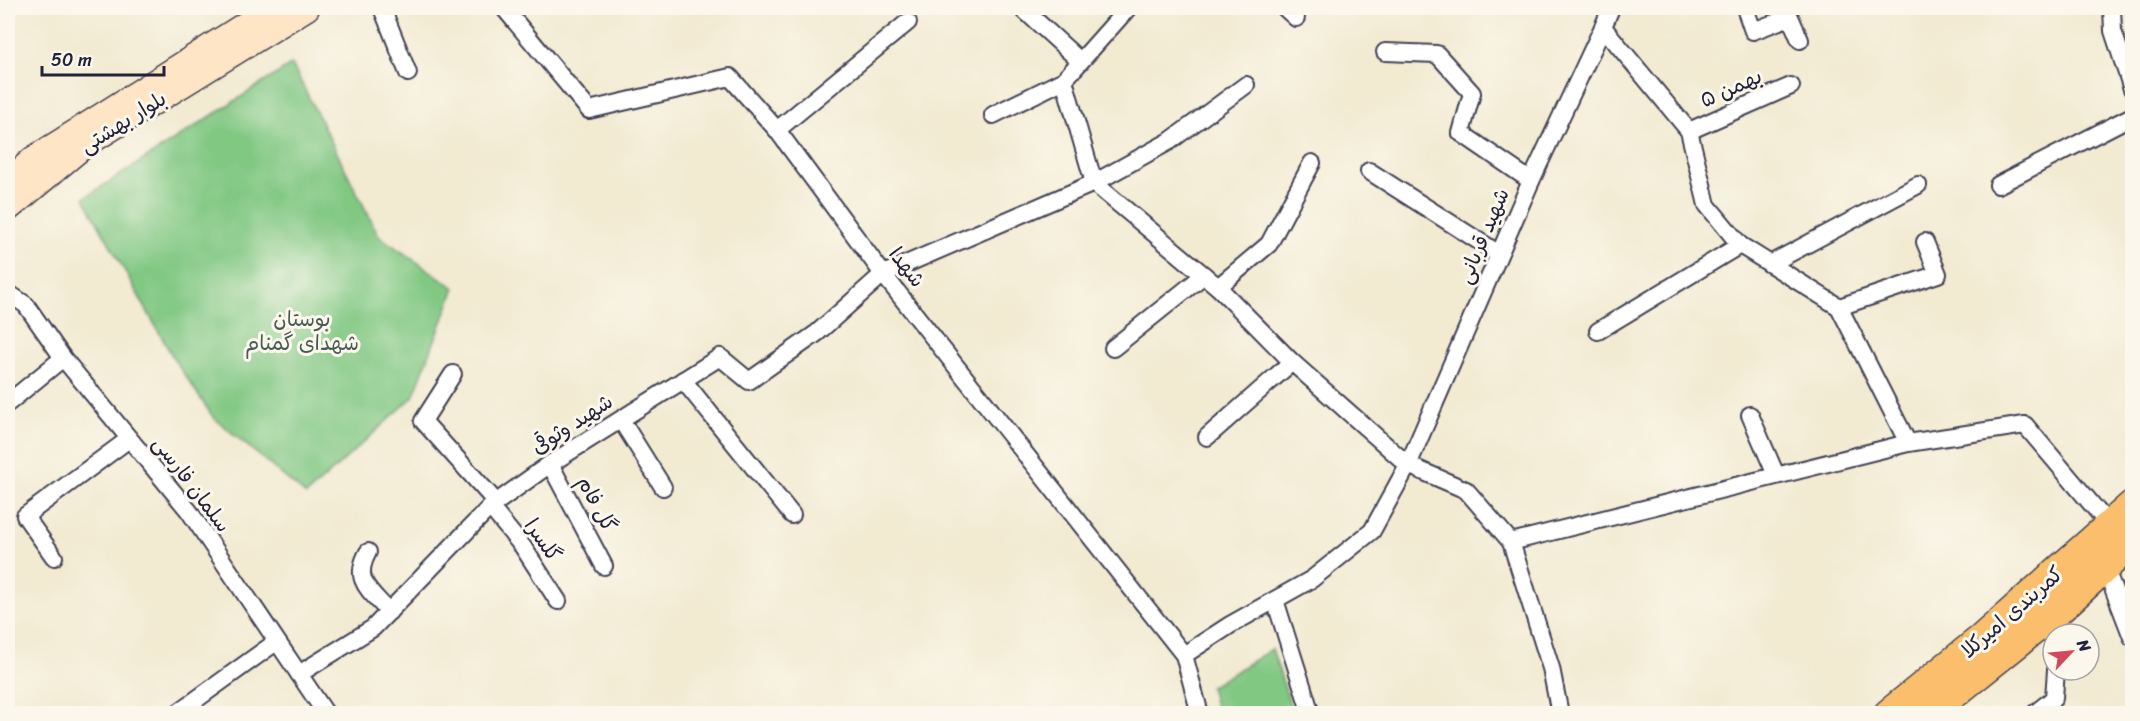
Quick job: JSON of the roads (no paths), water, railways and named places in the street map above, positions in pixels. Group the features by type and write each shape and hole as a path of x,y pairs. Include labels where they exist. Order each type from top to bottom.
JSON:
{"highway":[{"name":"کمربندی امیرکلا","path":"1928,714 2059,621 2105,567 2133,506"},
{"name":"کمربندی امیرکلا","path":"1889,714 1982,639 2122,534"}],"main road":[{"name":"بلوار بهشتی","path":"8,181 33,159 271,8"},
{"name":"بلوار بهشتی","path":"8,209 85,145 302,9"}],"street":[{"path":"382,8 408,73"},
{"name":"شهدا","path":"504,8 589,110 730,77 777,130 883,274 1184,655 1200,714"},
{"path":"1022,8 1080,61"},
{"path":"993,115 1064,80 1128,8"},
{"name":"شهید قربانی","path":"1184,655 1312,579 1372,531 1408,465 1531,181 1611,8"},
{"path":"1745,8 1753,31 1790,17 1800,40"},
{"path":"2112,8 2113,31 2133,89"},
{"path":"777,130 908,22"},
{"path":"1603,27 1689,131 1707,205 1740,245 1839,307 1908,443"},
{"path":"1385,52 1437,54 1472,93 1461,133 1531,181"},
{"path":"1064,80 1094,183 1218,287 1292,362 1408,465 1466,490 1511,542 1551,668 1560,714"},
{"path":"883,274 1094,183 1170,141 1246,85"},
{"name":"بهمن ۵","path":"1689,131 1791,86"},
{"path":"1998,185 2133,116"},
{"path":"1218,287 1269,244 1312,163"},
{"path":"1369,171 1499,254"},
{"path":"1770,264 1918,185"},
{"path":"1839,307 1938,274 1925,242"},
{"path":"1598,331 1740,245"},
{"name":"شهید وثوقی","path":"299,674 374,628 493,504 550,464 720,357 749,381 817,333 883,274"},
{"path":"1113,348 1204,275"},
{"path":"8,284 26,306"},
{"name":"سلمان فارسی","path":"8,293 26,306 63,358 189,511 326,714"},
{"path":"8,403 63,358"},
{"path":"1207,437 1292,362"},
{"name":"گلسرا","path":"453,374 423,421 493,504 558,602"},
{"path":"683,380 792,515"},
{"path":"1750,415 1776,475"},
{"path":"621,420 663,487"},
{"path":"1511,542 1908,443 2025,425 2122,534"},
{"path":"54,557 26,516 129,439"},
{"name":"گل فام","path":"550,464 604,566"},
{"path":"368,552 360,566 363,581 389,612"},
{"path":"2105,567 2133,637"},
{"path":"1275,600 1311,714"},
{"path":"187,710 276,642"},
{"path":"2034,714 2054,698 2055,682"}],"park label":[{"name":"بوستان شهدای گمنام","path":"302,331"}]}
